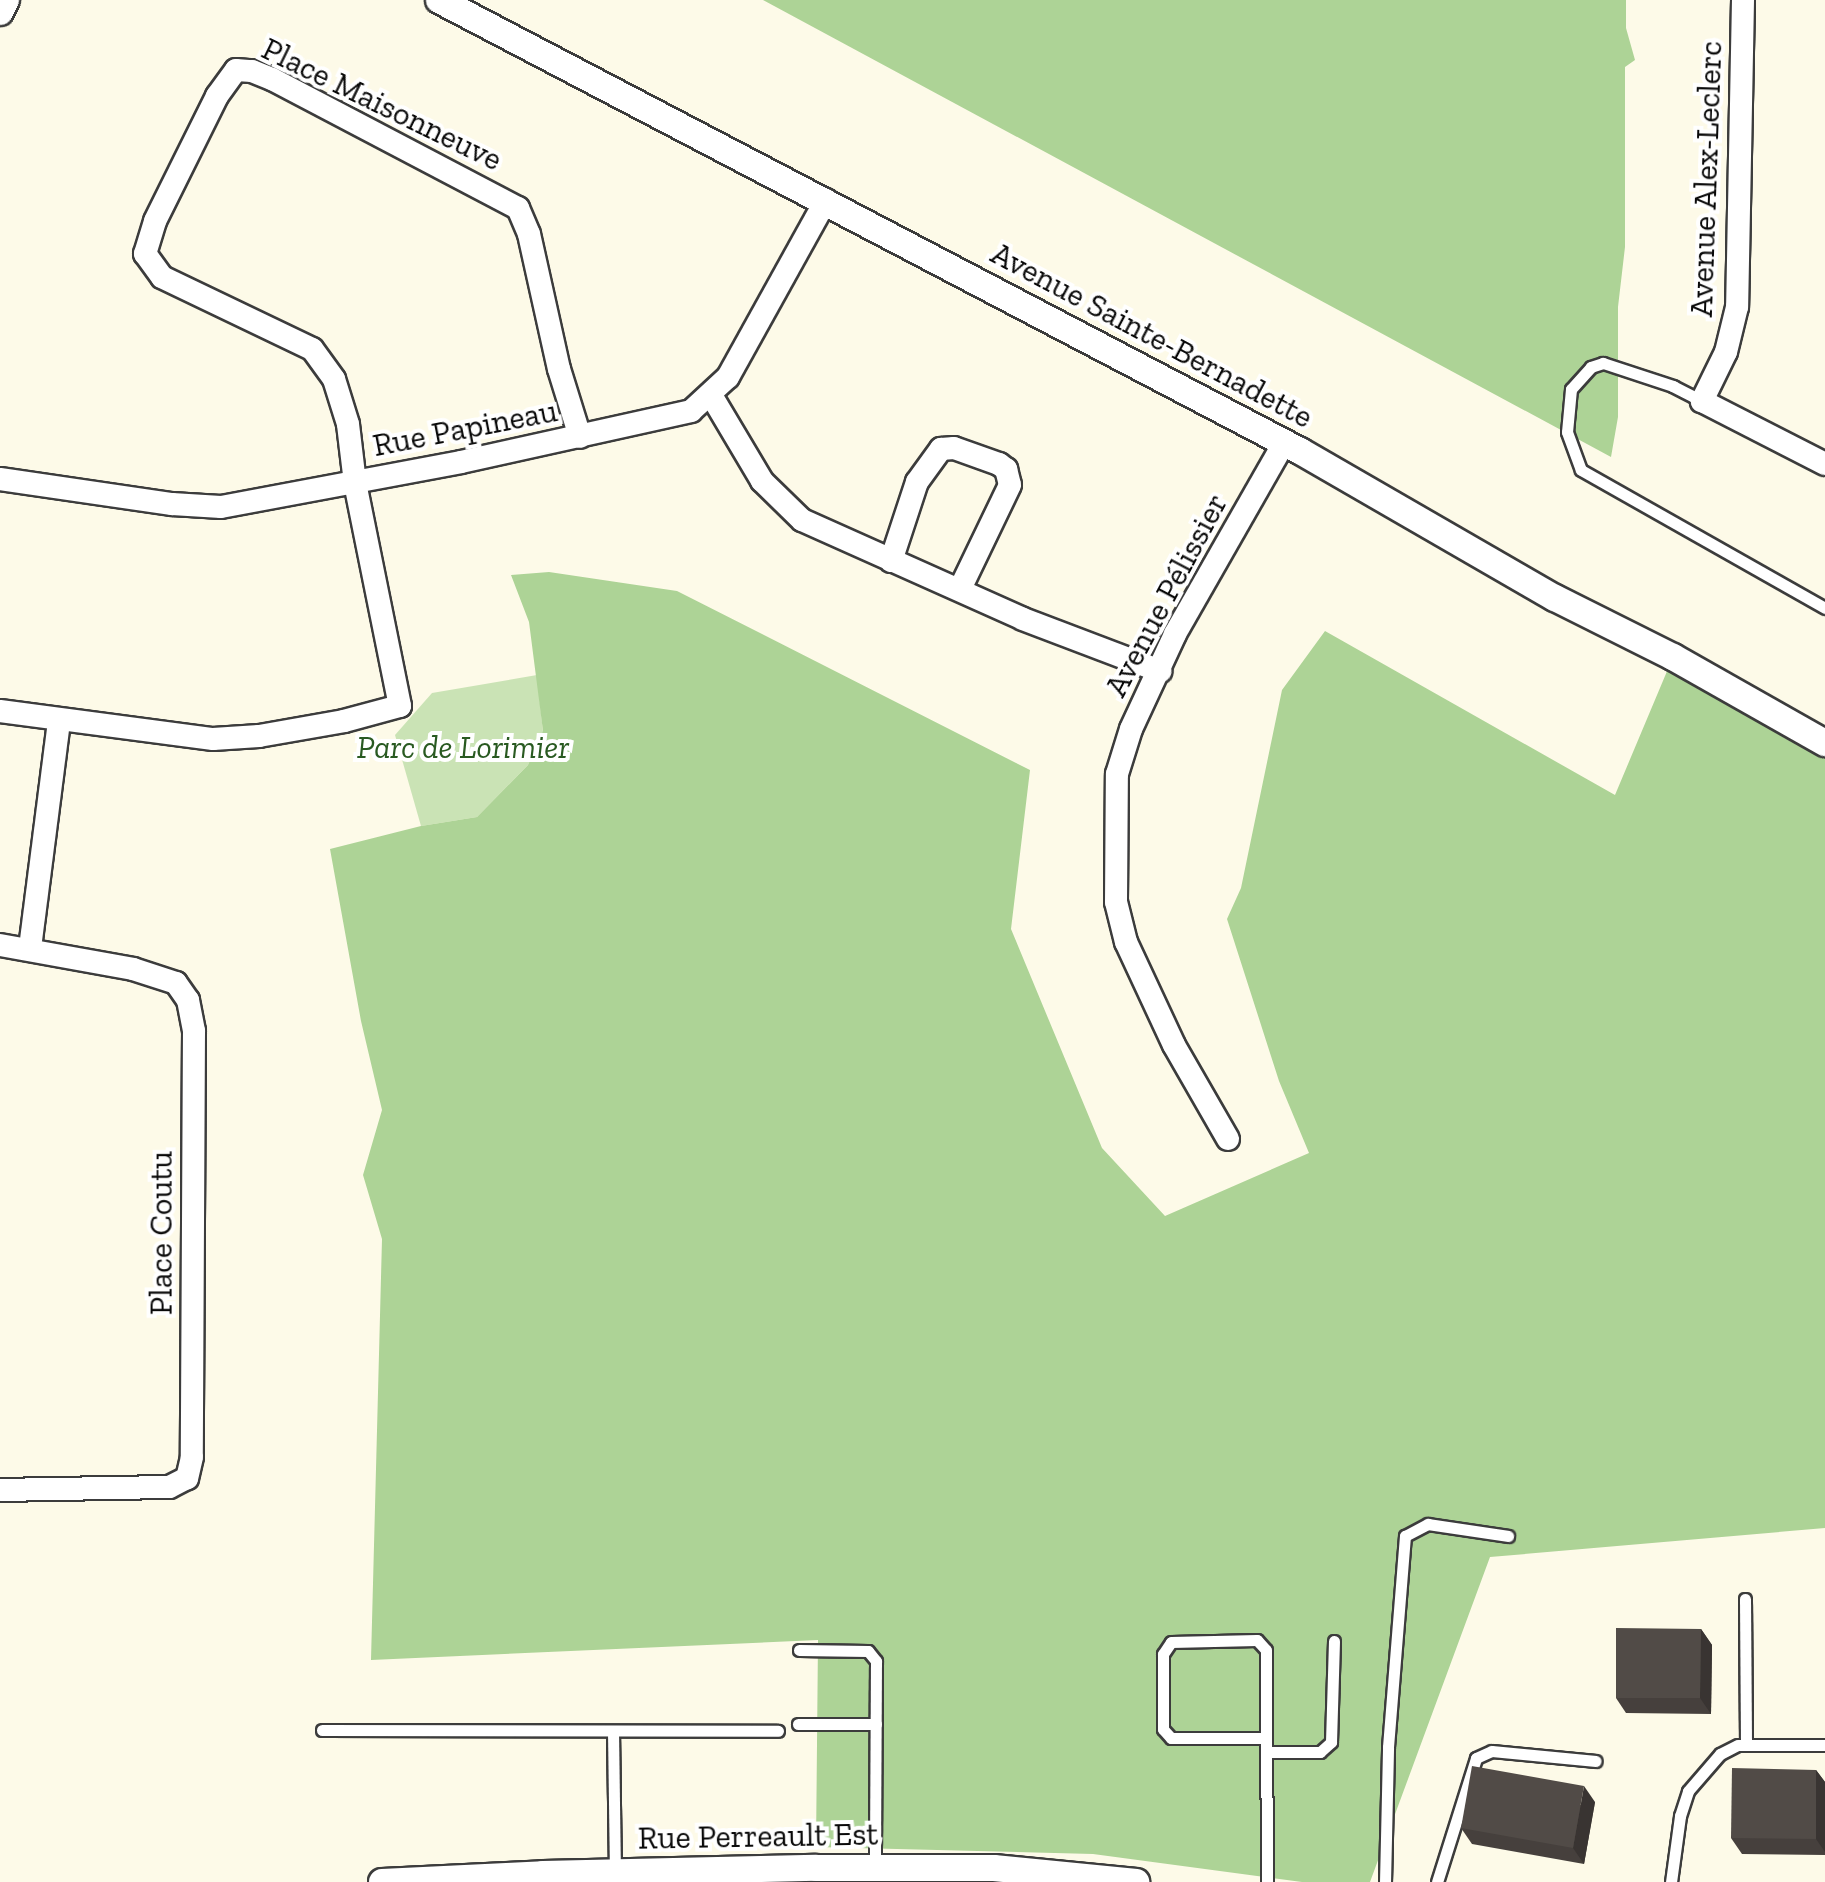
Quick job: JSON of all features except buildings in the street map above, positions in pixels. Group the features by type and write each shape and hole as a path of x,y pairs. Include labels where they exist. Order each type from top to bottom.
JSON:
{"street":[{"path":"0,12 6,0"},
{"name":"Avenue Sainte-Bernadette","path":"439,0 826,200 1284,443 1555,598 1673,657 1825,743"},
{"name":"Avenue Alex-Leclerc","path":"1702,401 1726,352 1737,307 1743,0"},
{"name":"Place Maisonneuve","path":"355,483 342,397 321,359 291,338 162,277 145,254 155,221 217,96 236,70 252,71 272,79 518,208 529,234 559,369 580,437"},
{"name":"Rue Papineau","path":"0,479 172,504 221,507 355,483 691,411 728,377 826,200"},
{"path":"711,395 762,481 802,520 1023,619 1160,671"},
{"path":"1702,401 1825,464"},
{"name":"Avenue Pélissier","path":"1228,1139 1174,1045 1126,942 1116,902 1117,774 1131,729 1210,568 1284,443"},
{"path":"891,561 917,482 941,449 954,448 999,464 1006,469 1010,485 960,589"},
{"path":"0,711 213,739 259,736 344,721 400,706 355,483"},
{"path":"30,948 59,721"},
{"name":"Place Coutu","path":"0,945 133,969 176,983 188,1000 194,1031 192,1457 187,1478 169,1487 0,1490"},
{"name":"Rue Perreault Est","path":"382,1882 615,1872 994,1868 1136,1882"}],"lane":[{"path":"1702,401 1673,386 1603,363 1591,367 1571,389 1567,432 1581,470 1825,608"},
{"path":"1385,1882 1388,1747 1405,1536 1428,1524 1508,1536"},
{"path":"1745,1599 1746,1745"},
{"path":"1266,1738 1171,1738 1163,1729 1163,1654 1171,1642 1257,1640 1266,1650 1267,1882"},
{"path":"1266,1752 1320,1752 1331,1742 1334,1641"},
{"path":"799,1650 868,1651 876,1661 875,1868"},
{"path":"798,1724 876,1724"},
{"path":"322,1730 778,1731"},
{"path":"613,1731 615,1872"},
{"path":"1671,1882 1680,1816 1688,1791 1720,1754 1746,1745 1825,1745"},
{"path":"1437,1882 1476,1758 1492,1751 1596,1761"}],"green space":[{"path":"763,0 1626,0 1626,28 1635,60 1625,67 1625,247 1618,307 1618,417 1611,457"},
{"path":"549,572 677,591 1030,770 1011,929 1102,1148 1165,1216 1309,1153 1279,1081 1227,919 1241,888 1282,690 1325,631 1615,795 1673,657 1825,743 1825,1528 1490,1557 1370,1882 1302,1882 1093,1854 816,1847 818,1640 371,1660 382,1239 363,1175 382,1110 361,1021 330,849 421,826 477,817 528,765 543,731 529,622 511,575"},
{"name":"Parc de Lorimier","path":"537,675 543,732 528,765 477,817 421,826 395,735 432,693"}]}
